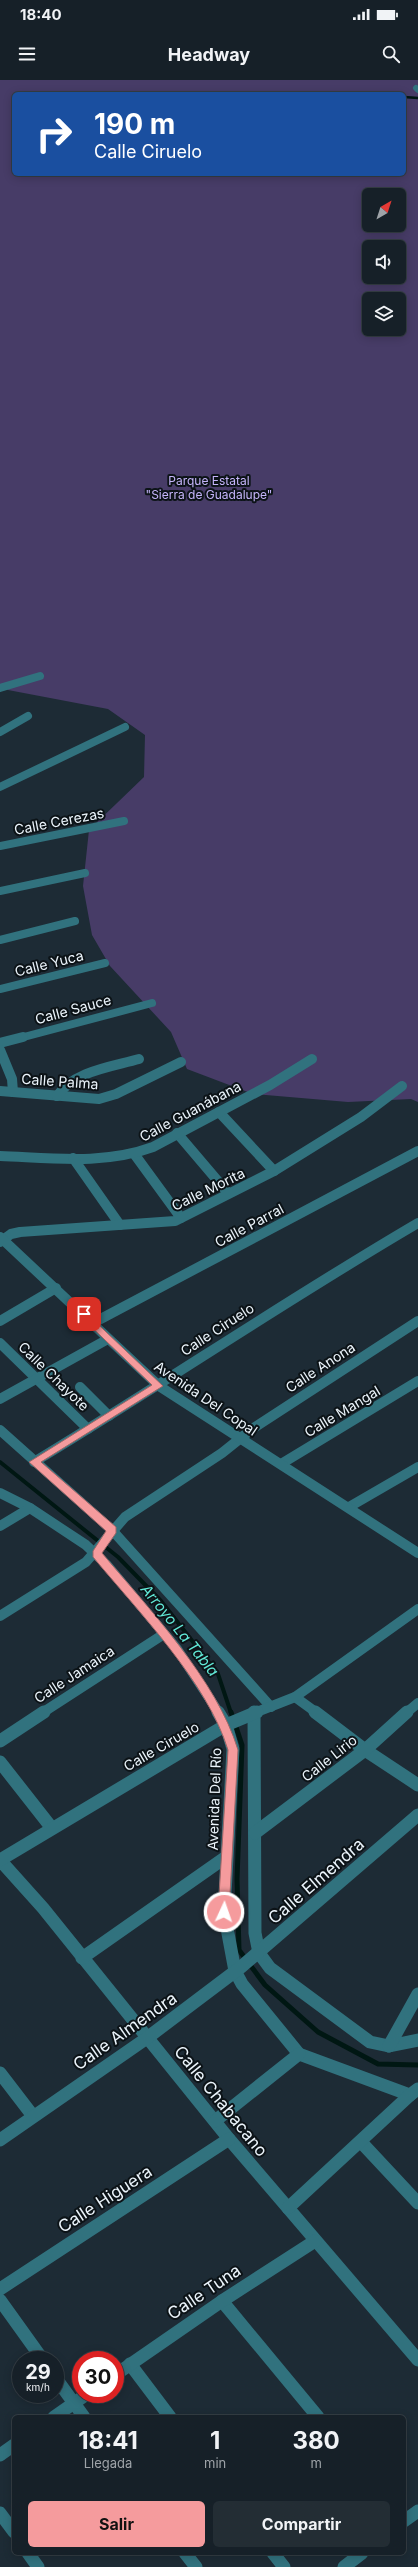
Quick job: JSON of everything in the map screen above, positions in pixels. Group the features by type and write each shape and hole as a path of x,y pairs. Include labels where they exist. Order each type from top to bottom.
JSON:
{"street":[{"path":"0,688 40,676"},
{"path":"0,732 28,716"},
{"path":"0,787 125,727"},
{"name":"Calle Cerezas","path":"0,846 124,821"},
{"path":"0,891 85,873"},
{"path":"0,940 76,920"},
{"name":"Calle Yuca","path":"0,988 105,963"},
{"name":"Calle Sauce","path":"0,1043 152,1003"},
{"path":"0,1050 12,1079 13,1092"},
{"path":"57,1096 60,1088 70,1080 139,1059"},
{"name":"Calle Guanábana","path":"0,1156 73,1158 135,1155 270,1085 312,1059"},
{"name":"Calle Palma","path":"0,1091 57,1096 106,1098 181,1062"},
{"name":"Calle Morita","path":"1,1239 20,1232 167,1222 181,1218 228,1193 274,1172 361,1117 402,1086"},
{"path":"219,1112 274,1172"},
{"path":"177,1133 228,1193"},
{"name":"Calle Parral","path":"93,1323 418,1151"},
{"path":"135,1155 181,1218"},
{"path":"73,1158 120,1225"},
{"name":"Calle Ciruelo","path":"34,1462 158,1386 323,1280 418,1223"},
{"name":"Avenida Del Copal","path":"1,1239 56,1288 158,1386 349,1507 418,1554"},
{"path":"0,1321 56,1288"},
{"name":"Calle Anona","path":"240,1439 339,1371 418,1321"},
{"path":"0,1400 36,1378 108,1339"},
{"name":"Calle Chayote","path":"0,1343 88,1429"},
{"name":"Calle Mangal","path":"281,1464 418,1381"},
{"path":"80,1387 109,1416"},
{"path":"0,1430 110,1533 271,1707"},
{"path":"0,1616 70,1574 98,1551 110,1533 125,1517 240,1439"},
{"path":"349,1507 418,1467"},
{"name":"Avenida Del Río","path":"0,1493 30,1508 98,1551 177,1649 232,1722 233,1750 224,1912 242,1984 299,2054"},
{"path":"0,1526 30,1508"},
{"name":"Calle Ciruelo","path":"0,1860 52,1827 232,1722 295,1697 418,1609"},
{"name":"Calle Jamaica","path":"0,1740 164,1634"},
{"path":"295,1697 365,1750 418,1785"},
{"name":"Calle Lirio","path":"255,1833 365,1750 418,1703"},
{"path":"254,1712 255,1932 258,1953 270,1968 358,2035 377,2045 389,2046 418,2040"},
{"path":"0,1762 52,1827"},
{"name":"Calle Elmendra","path":"238,1969 418,1816"},
{"path":"82,1958 226,1857"},
{"name":"Calle Chabacano","path":"0,1860 82,1958 229,2139 418,2360"},
{"name":"Calle Almendra","path":"0,2140 147,2038 238,1969"},
{"path":"389,2046 418,1994"},
{"path":"215,2121 299,2054 414,2092 288,2208"},
{"path":"0,2073 33,2116"},
{"name":"Calle Higuera","path":"0,2289 229,2139"},
{"path":"361,2142 418,2203"},
{"name":"Calle Tuna","path":"124,2368 222,2301 315,2241"},
{"path":"0,2300 37,2351"},
{"path":"222,2301 316,2415"},
{"path":"130,2364 168,2415"},
{"path":"64,2389 72,2400"},
{"path":"57,2415 74,2403 83,2415"},
{"path":"0,2455 12,2446"},
{"path":"406,2520 418,2511"},
{"path":"0,2512 12,2529"},
{"path":"29,2555 38,2567"},
{"path":"187,2555 196,2567"},
{"path":"275,2555 284,2567"},
{"path":"344,2567 359,2555"}],"green space":[{"name":"Parque Estatal \"Sierra de Guadalupe\"","path":"0,80 418,80 418,1102 411,1099 348,1102 253,1094 187,1069 171,1032 110,966 92,935 83,886 89,830 144,777 145,735 108,709 8,690 0,684"}],"waterway":[{"path":"406,97 418,98"},
{"name":"Arroyo La Tabla","path":"0,1462 118,1557 161,1601 218,1674 231,1713"},
{"name":"Arroyo La Tabla","path":"231,1712 242,1745 237,1879 239,1950 265,1985 318,2032 378,2064 418,2065"}],"route":[{"path":"84,1314 146,1376 158,1386 34,1462 112,1530 96,1554 177,1649 226,1725 233,1750 224,1912"}]}
